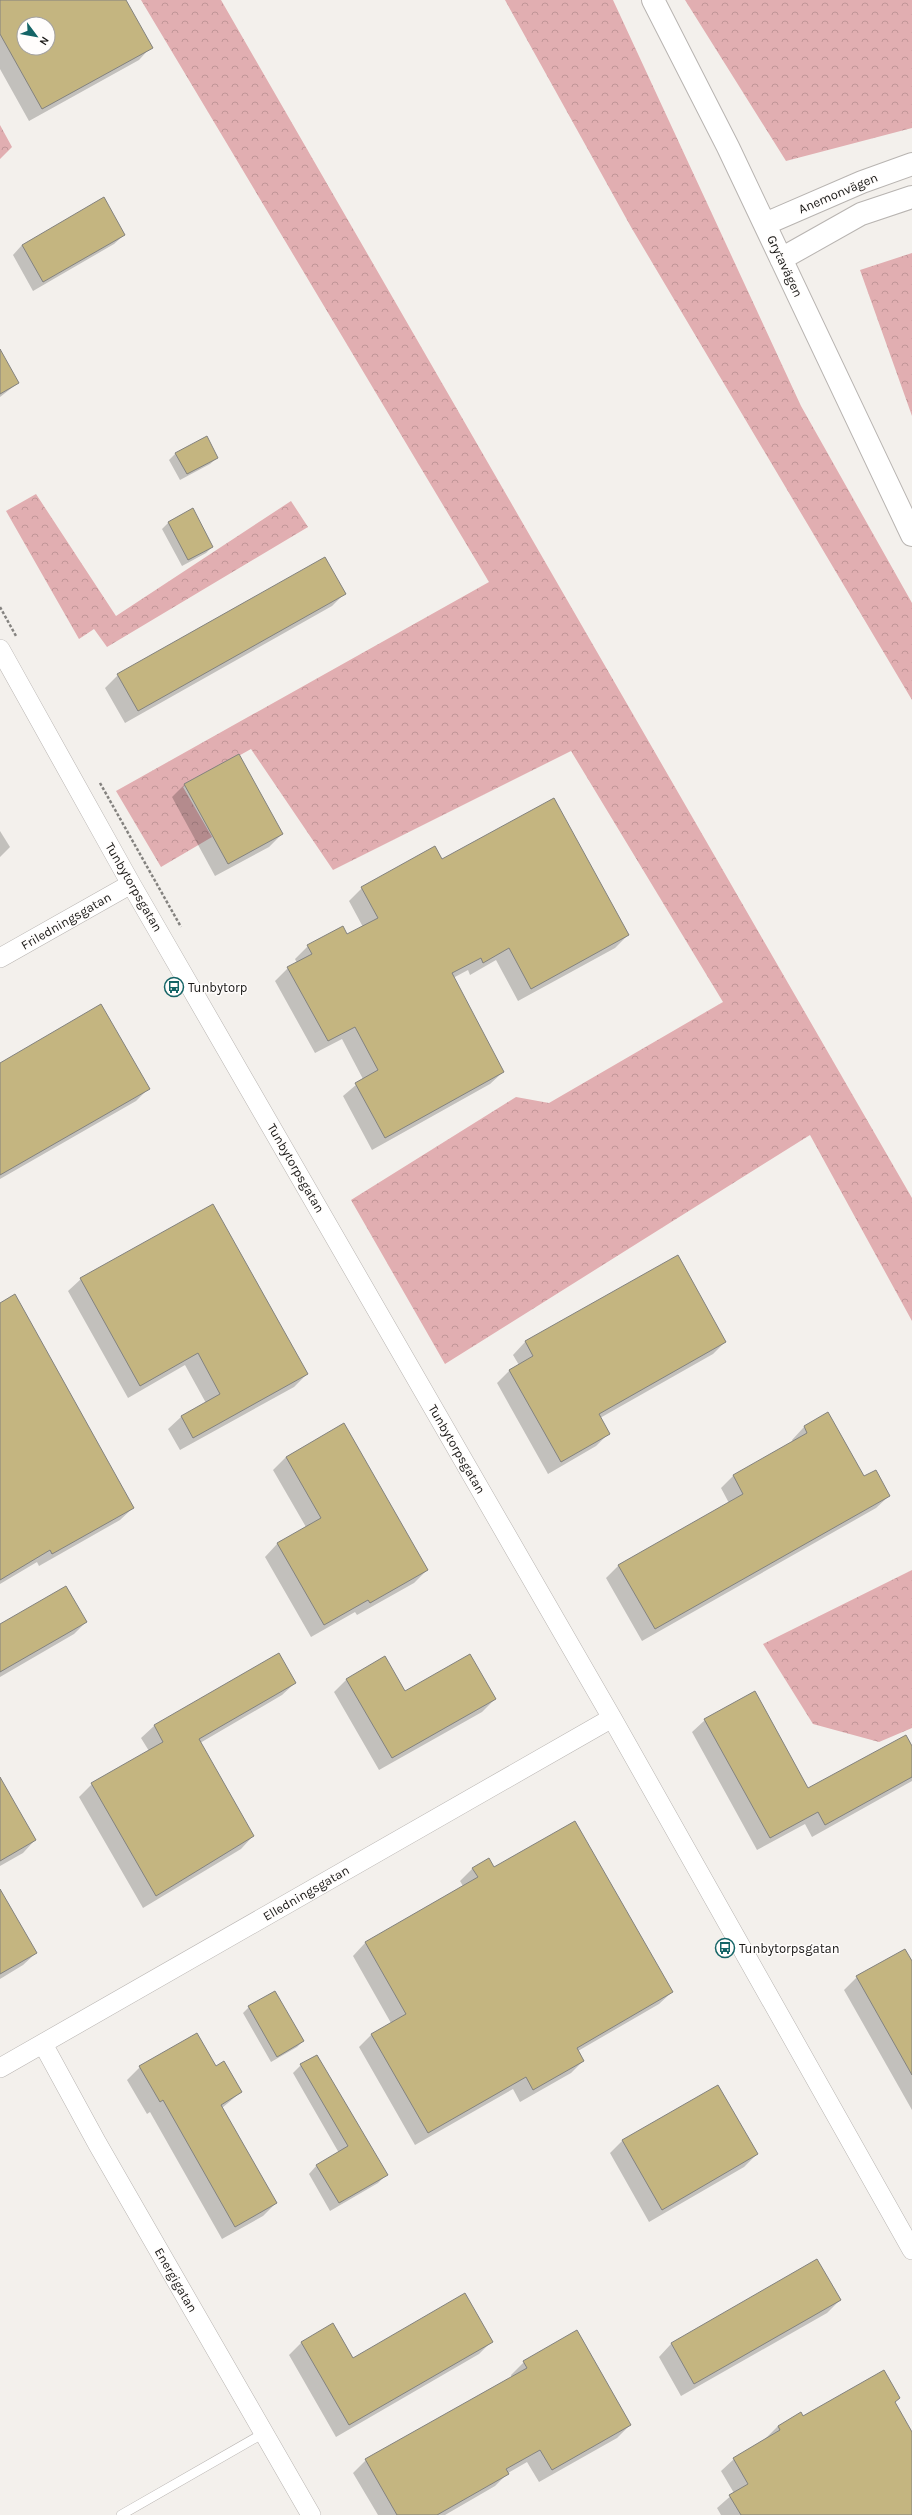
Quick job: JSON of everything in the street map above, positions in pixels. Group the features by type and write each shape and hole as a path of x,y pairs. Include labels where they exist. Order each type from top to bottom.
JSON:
{"street":[{"name":"Grytavägen","path":"653,0 765,224 912,535"},
{"name":"Anemonvägen","path":"765,224 862,182 912,164"},
{"path":"781,259 861,214 912,197"},
{"name":"Tunbytorpsgatan","path":"0,649 131,884 612,1718 912,2250"},
{"name":"Friledningsgatan","path":"0,958 131,884"},
{"name":"Elledningsgatan","path":"0,2068 612,1718"},
{"name":"Energigatan","path":"43,2044 97,2143 311,2515"}],"lane":[{"path":"121,2515 264,2433"}],"green space":[{"path":"141,0 221,0 912,1198 912,1321 810,1135 445,1364 351,1200 516,1097 549,1103 723,1002 571,751 333,870 251,749 183,787 212,837 161,867 116,791 489,582"},
{"path":"505,0 613,0 801,406 912,603 912,700 631,227"},
{"path":"685,0 912,0 912,128 786,161"},
{"path":"0,125 12,147 0,159"},
{"path":"912,253 912,416 860,270"},
{"path":"36,494 116,616 291,501 308,527 107,647 94,629 79,639 6,511"},
{"path":"912,1570 912,1728 879,1742 813,1724 763,1644"}],"building":[{"path":"0,0 126,0 153,48 42,109 0,34"},
{"path":"104,197 125,235 43,282 22,245"},
{"path":"0,349 19,383 0,394"},
{"path":"207,436 218,458 187,474 175,453"},
{"path":"193,508 213,547 188,560 168,522"},
{"path":"325,557 346,594 138,711 117,674"},
{"path":"239,754 283,834 228,864 184,784"},
{"path":"554,798 629,935 531,989 509,948 483,963 481,958 452,973 504,1072 385,1138 355,1083 378,1070 355,1027 328,1041 287,967 312,954 307,945 343,926 347,934 378,918 361,887 435,846 442,859"},
{"path":"101,1004 150,1089 0,1175 0,1063"},
{"path":"213,1204 308,1374 193,1438 181,1416 220,1394 198,1353 140,1386 80,1278"},
{"path":"678,1255 726,1342 599,1414 610,1434 561,1462 509,1370 533,1356 525,1341"},
{"path":"15,1294 134,1508 52,1554 50,1550 0,1580 0,1303"},
{"path":"828,1412 864,1476 876,1470 890,1496 655,1629 618,1565 743,1494 733,1475 807,1433 804,1426"},
{"path":"344,1423 428,1570 370,1603 368,1600 324,1625 277,1543 321,1518 286,1457"},
{"path":"66,1586 87,1622 0,1672 0,1624"},
{"path":"279,1653 296,1683 199,1739 254,1836 156,1896 91,1783 163,1742 154,1725"},
{"path":"470,1654 496,1699 392,1758 346,1679 385,1656 405,1691"},
{"path":"755,1691 808,1788 906,1735 912,1746 912,1777 825,1825 818,1812 770,1838 704,1719"},
{"path":"0,1777 36,1840 0,1861"},
{"path":"575,1821 673,1992 577,2048 584,2061 533,2090 526,2077 428,2133 371,2034 406,2014 365,1942 478,1877 472,1868 489,1858 494,1867"},
{"path":"0,1889 37,1953 0,1974"},
{"path":"905,1949 912,1961 912,2075 856,1976"},
{"path":"275,1991 304,2041 277,2057 248,2006"},
{"path":"197,2033 216,2066 224,2061 242,2092 221,2105 277,2203 235,2227 163,2100 160,2102 139,2066"},
{"path":"317,2055 388,2175 339,2203 316,2165 348,2146 300,2064"},
{"path":"718,2085 758,2154 662,2210 622,2140"},
{"path":"817,2259 841,2300 694,2384 671,2343"},
{"path":"465,2293 493,2342 349,2425 301,2342 333,2323 353,2358"},
{"path":"577,2330 631,2425 552,2470 540,2450 506,2469 509,2474 437,2515 397,2515 365,2459 527,2368 523,2361"},
{"path":"884,2370 900,2398 895,2402 912,2432 912,2515 741,2515 729,2495 748,2484 733,2458 780,2430 778,2426 801,2412 803,2416"}],"place":[{"name":"Tunbytorp","path":"174,987"},
{"name":"Tunbytorpsgatan","path":"725,1948"}]}
